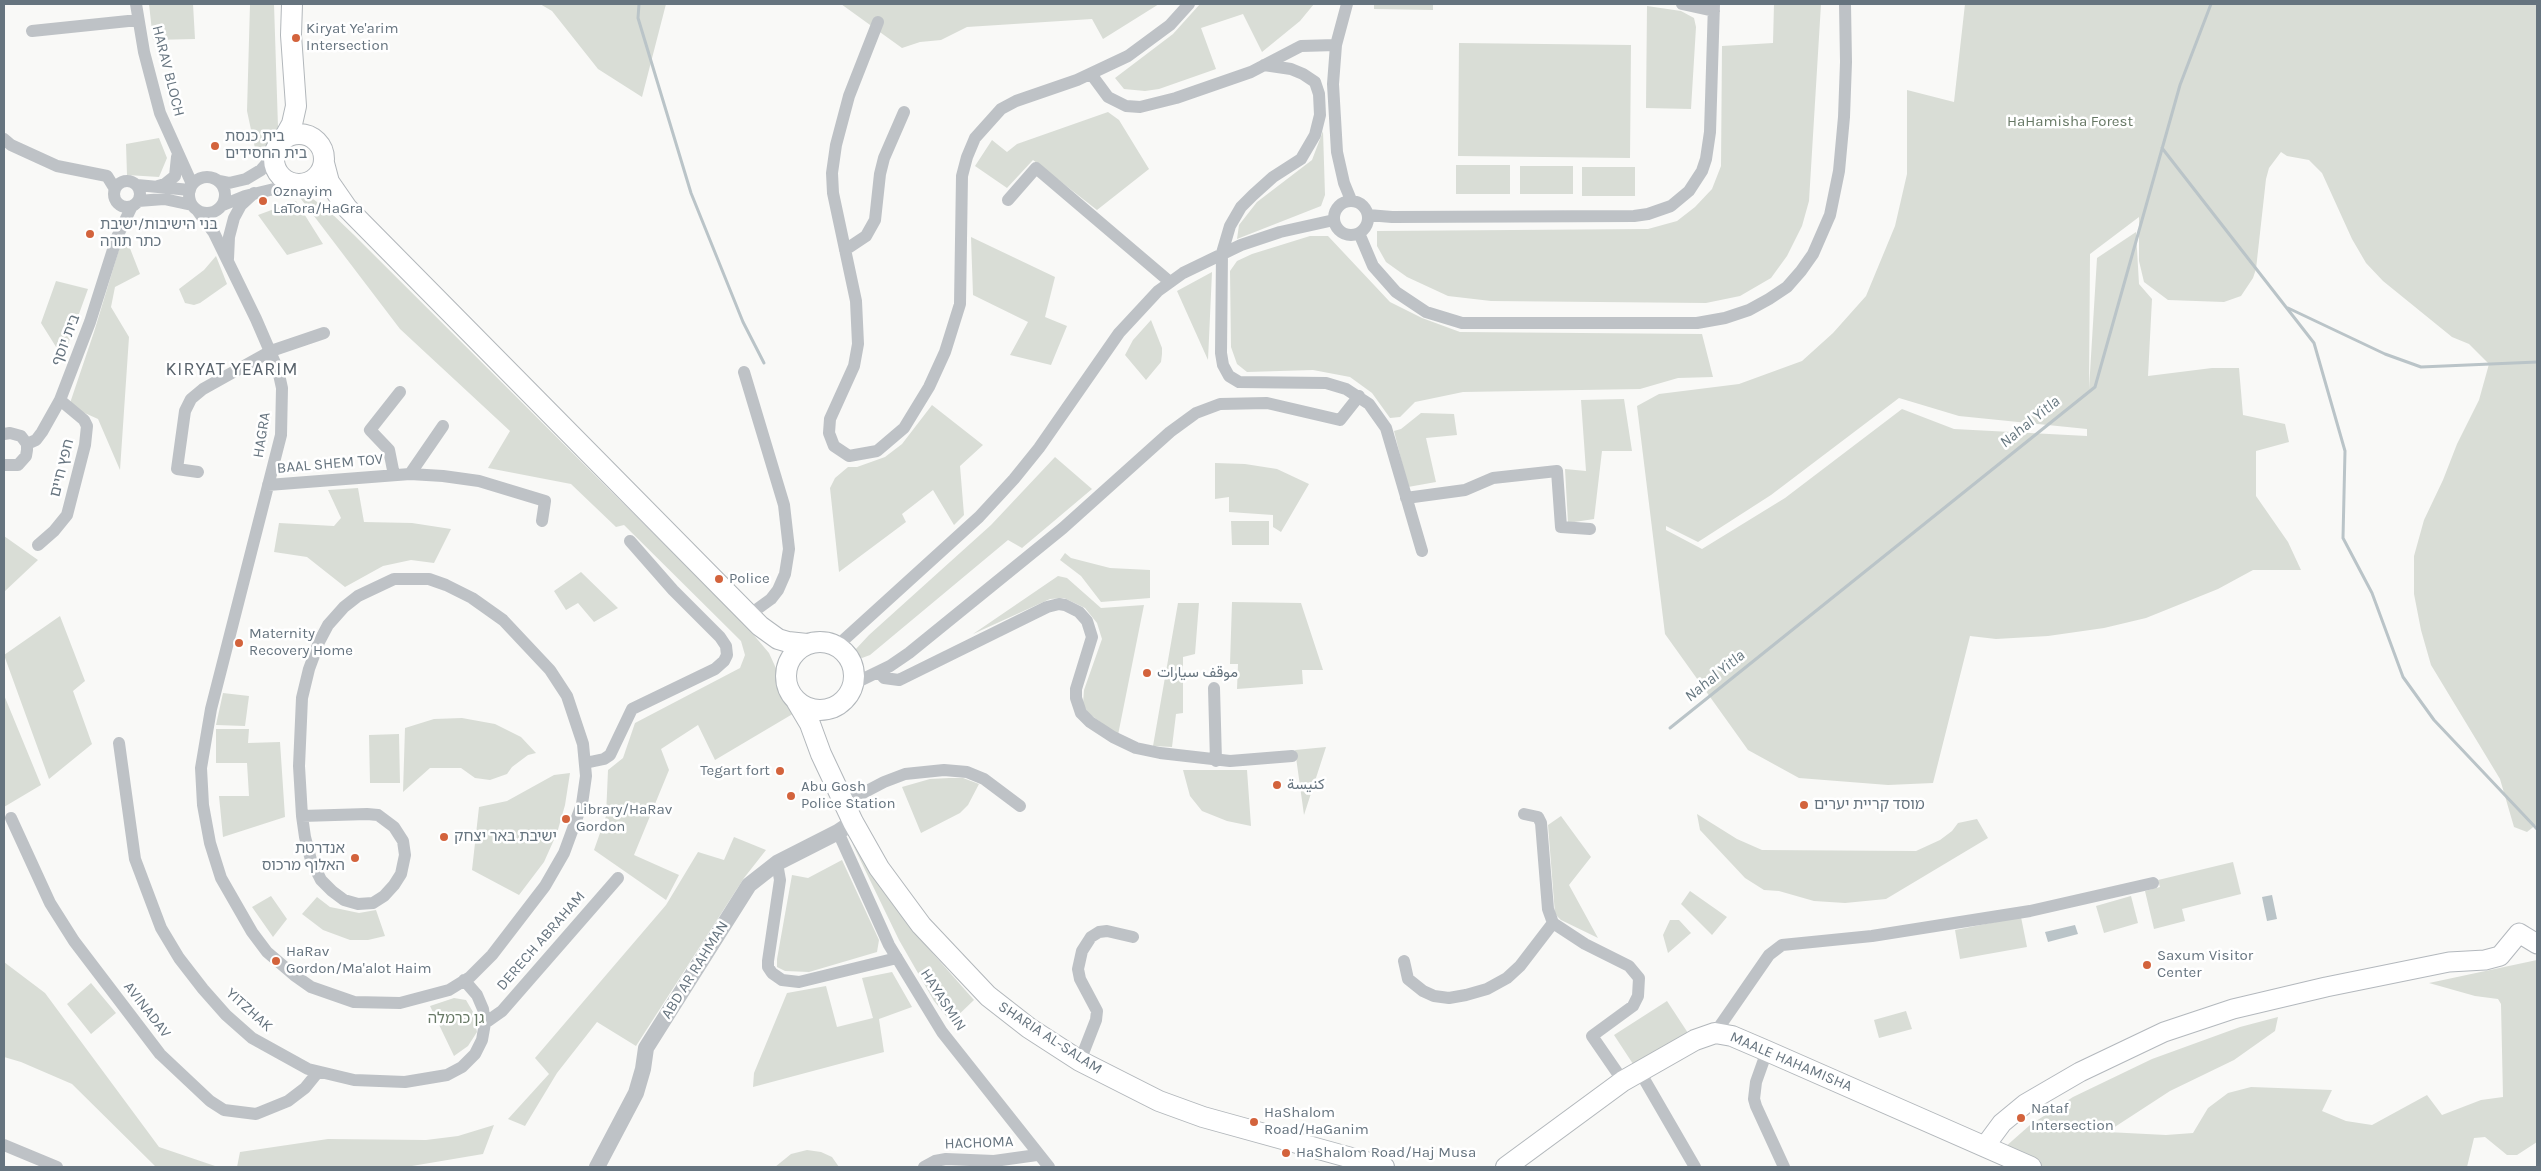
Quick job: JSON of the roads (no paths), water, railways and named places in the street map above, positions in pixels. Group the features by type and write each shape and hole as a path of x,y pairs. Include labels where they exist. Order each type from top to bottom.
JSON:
{"main road":[{"path":"292,4 290,34 295,116 278,147 276,170 281,176 329,197 356,217"},
{"path":"295,94 306,128 321,146 324,163 333,190 356,217 755,620 778,639 807,644 828,642 846,653 851,662 853,684 846,698 834,707 815,710 798,702 787,686 778,649 755,620"},
{"path":"278,147 295,134 302,134 315,140"},
{"path":"298,184 316,178 324,163"},
{"path":"786,677 791,657 807,644"},
{"name":"SHARIA AL-SALAM","path":"798,702 810,724 826,765 844,803 845,827 879,868 908,909 962,972 1007,1011 1080,1061 1128,1086 1183,1111 1384,1167"},
{"name":"SHARIA AL-SALAM","path":"826,765 821,745 822,728 828,714 834,707"},
{"path":"1984,1146 2002,1123 2025,1104 2080,1072 2164,1032 2233,1009 2326,987 2449,962 2485,960 2500,956 2519,933 2537,944"},
{"name":"MAALE HAHAMISHA","path":"1510,1166 1631,1076 1695,1040 1715,1033 1732,1036 2031,1167"}],"street":[{"name":"HARAV BLOCH","path":"136,4 151,80 160,113 191,187"},
{"path":"878,22 849,96 832,173 833,193 856,301 858,344 854,366 830,419 829,434 834,446 849,456 860,456 877,451 904,428 929,387 956,321 962,285 960,200 962,176 975,138 1001,109 1016,101 1091,74 1128,56 1150,41 1189,4"},
{"path":"1347,4 1336,45 1333,84 1337,152 1344,183 1351,200"},
{"path":"1368,215 1392,217 1634,216 1648,214 1671,206 1689,191 1702,171 1706,159 1710,132 1714,7 1682,4"},
{"path":"1359,233 1374,266 1396,292 1426,312 1462,323 1696,323 1724,318 1749,310 1787,287 1801,271 1813,254 1830,215 1839,171 1844,117 1846,62 1845,4"},
{"path":"32,31 138,20"},
{"path":"1091,74 1108,97 1126,106 1140,107 1176,98 1264,65 1301,46 1336,45"},
{"path":"1264,65 1291,69 1315,82 1319,94 1320,115 1315,135 1301,159 1272,177 1241,207 1230,226 1222,253 1222,365 1229,376 1239,382 1320,382 1346,389 1359,396 1375,411 1386,428 1422,551"},
{"path":"845,250 866,236 875,220 880,174 884,158 904,112"},
{"path":"4,139 12,145 57,166 107,176 121,206 164,199 195,208"},
{"path":"117,236 115,195 119,183 126,180 137,185 153,187 191,187 202,178 229,182 246,179 261,170 278,147"},
{"name":"HARAV BLOCH","path":"175,150 192,168 213,179"},
{"path":"153,187 165,184 175,176 175,150"},
{"path":"1008,200 1036,168 1170,282"},
{"path":"213,179 226,193 218,209"},
{"path":"191,187 189,197 195,208 201,213 218,209 254,193 298,184"},
{"path":"117,236 140,193 137,185"},
{"path":"228,262 229,237 234,218 241,206 254,193"},
{"path":"1351,200 1361,204 1368,215 1366,226 1359,233 1351,235 1343,233 1337,228 1334,220 1337,208 1343,202 1351,200"},
{"name":"HAGRA","path":"195,208 214,233 271,351 278,370 283,408 281,435 226,650 205,739 202,768 203,805 210,844 221,878 252,932 267,952 291,973 311,986 354,1002 392,1004 424,998 449,990 464,980 492,955 540,893 564,853 582,804 586,776 583,744 567,696 550,670 503,620 472,598 446,585 422,579 394,580 379,585 351,601 328,625 319,642 309,669 302,698 299,766 302,816"},
{"name":"HAGRA","path":"214,233 218,209"},
{"path":"837,646 979,517 1014,479 1127,322 1147,301 1170,282 1222,253 1280,232 1334,220"},
{"name":"בית יוסף","path":"27,444 36,440 42,432 60,400 90,322 117,236"},
{"path":"198,472 177,469 185,411 191,399 203,389 271,351 324,333"},
{"path":"744,372 784,505 789,549 785,574 778,590 755,620"},
{"name":"BAAL SHEM TOV","path":"394,475 389,450 370,430 400,392"},
{"path":"853,684 879,672 909,653 1063,528 1170,432 1196,413 1220,404 1267,403 1340,420 1359,396"},
{"name":"חפץ חיים","path":"38,545 54,531 66,515 85,445 87,426 84,420 60,400"},
{"path":"410,474 443,426"},
{"path":"4,434 16,433 27,444 26,456 23,461 14,466 4,465"},
{"path":"1406,498 1465,490 1493,478 1557,471 1561,528 1590,529"},
{"name":"BAAL SHEM TOV","path":"268,485 410,474 479,481 545,500 542,522"},
{"path":"585,763 604,759 610,755 632,709 715,669 724,662 727,655 726,646 720,636 673,590 630,541"},
{"path":"879,672 884,678 900,680 1048,606 1065,605 1079,612 1088,621 1092,637 1076,689 1076,698 1081,713 1113,737 1136,748 1216,761 1250,761 1292,756"},
{"path":"1214,688 1216,761"},
{"name":"YITZHAK","path":"119,743 136,859 161,928 179,958 226,1016 252,1038 282,1056 318,1072 354,1080 383,1082 424,1080 447,1075 462,1067 475,1054 482,1040 485,1023 483,1009 477,995 464,980"},
{"path":"844,803 884,782 905,774 944,770 967,772 984,779 1020,806"},
{"path":"1524,814 1538,817 1541,823 1548,909 1553,923 1585,944 1629,966 1639,978 1638,996 1633,1006 1592,1036 1631,1076 1695,1167"},
{"path":"378,815 394,827 403,842 405,855 401,874 394,885 384,896 373,902 358,904 344,900 332,891 321,880 311,860 302,816 378,815"},
{"name":"AVINADAV","path":"11,818 50,903 74,941 160,1054 210,1102 224,1110 256,1114 288,1101 305,1088 318,1072"},
{"name":"ABD AR RAHMAN","path":"597,1167 636,1093 643,1069 646,1048 744,892 755,879 776,864 845,827"},
{"name":"HAYASMIN","path":"845,827 897,958 942,1032 1037,1155 1049,1167"},
{"path":"776,864 780,880 768,961 768,967 772,973 782,980 798,982 897,958"},
{"name":"DERECH ABRAHAM","path":"485,1023 502,1011 618,878"},
{"path":"1715,1033 1769,955 1782,945 1872,936 2030,911 2153,883"},
{"path":"1404,961 1408,980 1423,991 1434,996 1449,998 1466,995 1487,988 1507,978 1520,966 1553,923"},
{"path":"1080,1061 1096,1020 1097,1012 1080,979 1078,969 1082,951 1091,937 1098,932 1107,931 1133,937"},
{"path":"1767,1051 1754,1090 1756,1106 1784,1167"},
{"path":"4,1146 56,1167"},
{"name":"HACHOMA","path":"924,1167 935,1161 946,1159 994,1160 1037,1155"}],"waterway":[{"path":"639,4 638,18 691,193 743,322 764,363"},
{"name":"Nahal Yitla","path":"1670,728 2095,387 2180,85 2211,4"},
{"path":"2162,148 2314,343 2345,451 2343,538 2372,593 2403,677 2434,720 2537,829"},
{"path":"2288,308 2385,354 2421,367 2537,362"}],"place":[{"name":"Kiryat Ye'arim Intersection","path":"296,38"},
{"name":"בית כנסת בית החסידים","path":"215,146"},
{"name":"Oznayim LaTora/HaGra","path":"263,201"},
{"name":"בני הישיבות/ישיבת כתר תורה","path":"90,234"},
{"name":"Police","path":"719,579"},
{"name":"Maternity Recovery Home","path":"239,643"},
{"name":"موقف سيارات","path":"1147,673"},
{"name":"Tegart fort","path":"780,771"},
{"name":"كنيسة","path":"1277,785"},
{"name":"Abu Gosh Police Station","path":"791,796"},
{"name":"מוסד קריית יערים","path":"1804,805"},
{"name":"Library/HaRav Gordon","path":"566,819"},
{"name":"ישיבת באר יצחק","path":"444,837"},
{"name":"אנדרטת האלוף מרכוס","path":"355,858"},
{"name":"HaRav Gordon/Ma'alot Haim","path":"276,961"},
{"name":"Saxum Visitor Center","path":"2147,965"},
{"name":"Nataf Intersection","path":"2021,1118"},
{"name":"HaShalom Road/HaGanim","path":"1254,1122"},
{"name":"HaShalom Road/Haj Musa","path":"1286,1153"}],"district":[{"name":"KIRYAT YEARIM","path":"232,370"}],"park label":[{"name":"HaHamisha Forest","path":"2070,122"},
{"name":"גן כרמלה","path":"456,1019"}]}
